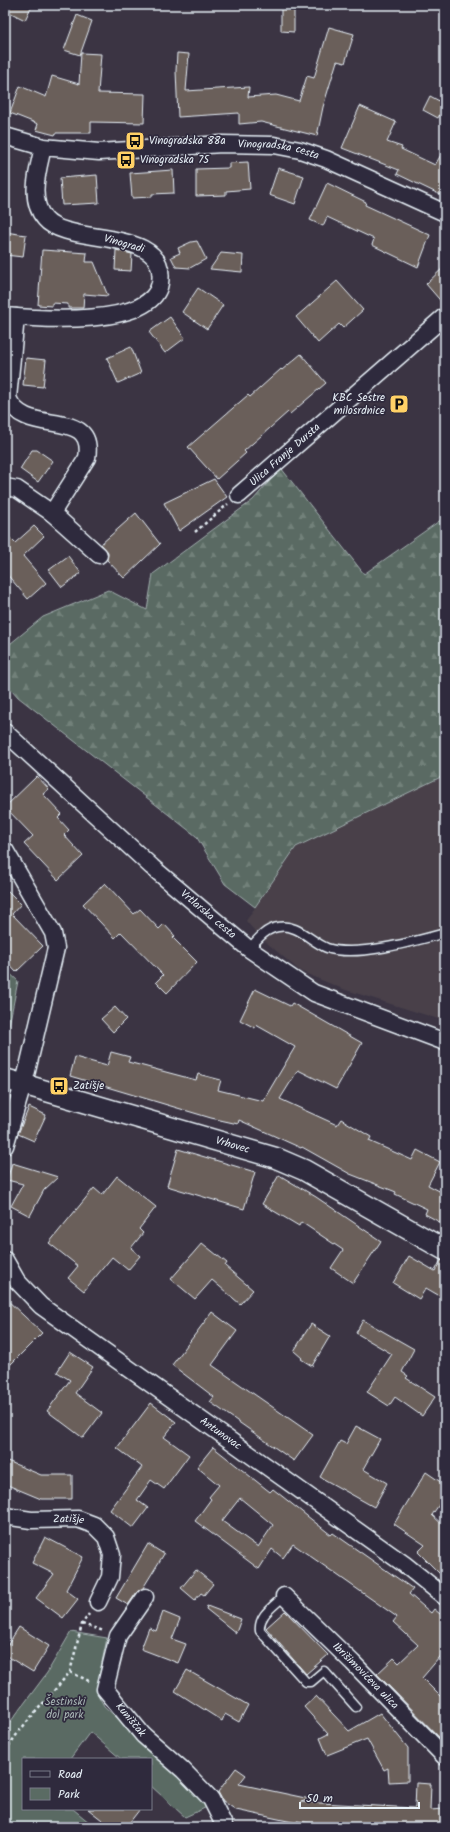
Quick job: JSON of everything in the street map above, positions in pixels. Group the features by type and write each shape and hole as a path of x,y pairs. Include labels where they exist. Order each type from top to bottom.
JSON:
{"street":[{"name":"Vinogradska cesta","path":"5,136 43,147 99,152 222,144 274,145 300,150 326,159 445,213"},
{"name":"Vinogradi","path":"11,317 67,320 134,309 146,303 156,293 160,283 160,266 155,257 149,251 135,245 58,228 46,221 39,211 36,198 36,179 43,147"},
{"path":"11,317 8,398 12,407 17,413 28,418 72,427 82,432 88,447 87,458 52,513"},
{"name":"Ulica Franje Dursta","path":"239,495 443,321"},
{"path":"5,487 17,489 52,513 99,555"},
{"name":"Vrtlarska cesta","path":"5,732 152,867 249,949 314,993 445,1042"},
{"path":"5,850 53,933 56,948 14,1082 5,1146"},
{"name":"Vrhovec","path":"14,1082 276,1158 304,1170 445,1250"},
{"name":"Antunovac","path":"5,1260 17,1281 41,1306 398,1560 445,1597"},
{"name":"Zatišje","path":"5,1516 31,1520 78,1519 94,1525 106,1537 112,1555 110,1577 98,1602"},
{"name":"Ibrišimovićeva ulica","path":"284,1596 445,1756"},
{"path":"105,1689 118,1636 146,1597"},
{"name":"Kuniščak","path":"105,1689 143,1735 183,1770 211,1799 225,1826"}],"lane":[{"path":"249,949 260,937 278,926 291,927 327,948 340,950 357,950 402,944 445,933"},
{"path":"284,1596 264,1615 259,1623 260,1631 306,1682 311,1682 324,1671 356,1707"}],"path":[{"path":"195,532 239,495"},
{"path":"5,1751 20,1730 70,1672 82,1624 98,1602"},
{"path":"82,1624 118,1636"},
{"path":"70,1672 105,1689"}],"shaded area":[{"path":"445,775 445,1021 343,989 300,971 260,937 246,921 296,847"}],"green space":[{"path":"281,468 364,574 445,517 445,775 296,847 255,907 225,884 196,836 18,697 5,682 5,648 43,617 108,590 147,610 153,574 253,500"},
{"path":"5,969 18,981 5,1045"},
{"name":"Šestinski dol park","path":"71,1632 107,1638 96,1691 104,1706 169,1765 207,1807 185,1817 152,1787 152,1758 120,1758 90,1732 71,1758 22,1758 22,1810 74,1810 95,1827 5,1827 5,1729 47,1673"}],"building":[{"path":"5,5 32,5 25,20 5,10"},
{"path":"281,5 294,5 294,32 281,31"},
{"path":"77,15 92,21 80,55 64,50"},
{"path":"329,27 354,34 345,63 337,61 323,107 317,136 261,122 239,124 239,113 178,117 176,71 177,53 189,54 186,91 249,87 248,97 276,95 299,101 307,76 314,78"},
{"path":"81,53 101,54 98,93 145,94 144,123 91,122 91,133 56,133 55,135 36,130 38,124 10,113 20,86 46,97 52,76 79,84"},
{"path":"430,96 445,104 438,118 423,110"},
{"path":"360,106 396,122 387,142 402,147 401,149 435,165 445,148 445,197 397,174 399,170 342,148"},
{"path":"248,162 250,189 226,191 226,195 196,196 196,169 229,168 229,163"},
{"path":"278,168 304,176 295,204 269,195"},
{"path":"173,170 174,193 152,194 152,197 132,198 130,173"},
{"path":"97,175 99,203 62,205 60,178"},
{"path":"327,183 366,202 365,205 430,235 418,267 372,245 374,239 327,217 323,226 310,220"},
{"path":"5,232 26,235 23,257 5,255"},
{"path":"197,241 206,259 190,268 176,267 171,257 180,253 178,248"},
{"path":"42,250 87,253 86,262 94,262 108,296 84,294 83,308 68,308 68,304 52,303 52,306 38,305"},
{"path":"116,250 132,254 131,271 115,270"},
{"path":"221,253 243,255 242,272 210,269"},
{"path":"445,266 445,306 426,284"},
{"path":"337,281 363,310 343,328 339,324 318,343 296,317"},
{"path":"198,288 223,305 207,329 182,312"},
{"path":"170,317 185,338 165,353 149,332"},
{"path":"131,347 141,373 118,383 107,358"},
{"path":"301,354 326,383 290,414 288,412 244,451 246,453 217,479 188,447 248,395 250,397 281,369 282,370"},
{"path":"26,358 46,360 43,387 23,385"},
{"path":"32,450 37,450 53,461 38,482 20,469"},
{"path":"214,479 227,497 179,531 164,503"},
{"path":"136,513 160,544 124,578 107,560 108,552 101,544"},
{"path":"34,526 44,536 23,556 46,583 28,599 5,572 5,533 15,543"},
{"path":"68,556 81,573 62,587 49,570"},
{"path":"37,776 49,789 43,794 62,814 58,818 69,830 64,835 83,856 58,880 24,844 33,836 5,807"},
{"path":"105,883 134,914 140,909 159,929 164,924 175,936 173,938 197,962 167,993 156,982 163,975 121,932 115,938 83,904"},
{"path":"5,888 21,904 12,914 43,946 16,972 5,960"},
{"path":"255,989 290,1006 292,1003 362,1043 336,1089 298,1070 280,1099 337,1125 341,1119 371,1137 369,1141 412,1160 417,1150 440,1162 428,1185 445,1194 445,1225 425,1214 427,1209 395,1194 396,1192 350,1174 302,1147 301,1148 239,1120 238,1124 211,1118 70,1076 75,1057 107,1066 111,1052 130,1057 128,1062 196,1080 198,1074 221,1080 218,1090 263,1101 295,1047 256,1025 255,1028 240,1020"},
{"path":"115,1007 126,1019 113,1032 101,1019"},
{"path":"29,1107 46,1115 34,1141 18,1134"},
{"path":"178,1149 255,1172 244,1209 167,1186"},
{"path":"12,1163 58,1177 44,1190 30,1216 11,1206 23,1184 7,1180"},
{"path":"279,1175 316,1197 381,1241 353,1283 331,1268 343,1250 301,1222 299,1226 262,1204"},
{"path":"117,1176 156,1207 139,1229 143,1233 131,1248 140,1256 128,1270 112,1257 84,1291 68,1278 78,1266 49,1243 94,1188 102,1195"},
{"path":"202,1243 227,1263 225,1266 253,1290 240,1304 212,1280 195,1299 171,1279"},
{"path":"409,1256 435,1271 441,1260 445,1261 445,1299 426,1288 419,1299 393,1283"},
{"path":"5,1298 42,1333 5,1370"},
{"path":"212,1312 237,1331 212,1365 313,1435 294,1461 210,1402 214,1397 172,1365"},
{"path":"363,1320 414,1349 402,1372 408,1376 406,1378 435,1397 422,1416 395,1397 389,1406 367,1392 392,1354 356,1333"},
{"path":"311,1324 330,1336 312,1366 301,1359 302,1358 294,1351"},
{"path":"70,1352 93,1367 75,1393 102,1413 83,1438 47,1411 70,1380 57,1372"},
{"path":"151,1403 176,1422 164,1437 189,1455 164,1489 151,1480 137,1500 148,1508 133,1528 110,1510 142,1467 117,1448"},
{"path":"356,1426 380,1439 363,1469 387,1483 374,1507 320,1477 340,1441 346,1444"},
{"path":"213,1447 270,1492 273,1489 331,1535 333,1533 413,1589 409,1594 431,1613 434,1609 445,1618 445,1651 422,1678 445,1701 445,1743 377,1674 394,1658 399,1663 418,1645 393,1622 397,1617 293,1544 283,1558 272,1549 259,1569 195,1521 211,1499 209,1497 219,1485 197,1467","holes":["240,1498 273,1525 258,1547 222,1521"]},
{"path":"5,1460 41,1475 72,1475 72,1499 41,1499 5,1484"},
{"path":"426,1472 445,1485 445,1496 432,1515 445,1527 445,1579 418,1552 425,1545 394,1524"},
{"path":"45,1537 83,1557 66,1590 78,1599 63,1618 36,1598 54,1574 32,1563"},
{"path":"148,1544 164,1554 143,1588 137,1592 128,1605 116,1598"},
{"path":"196,1570 213,1584 204,1595 201,1593 195,1600 181,1588"},
{"path":"207,1606 241,1619 236,1633 206,1609"},
{"path":"285,1611 328,1655 306,1674 266,1628"},
{"path":"163,1612 180,1619 172,1639 186,1644 178,1663 141,1649 149,1628 156,1631"},
{"path":"19,1627 49,1646 33,1672 5,1655 5,1649"},
{"path":"187,1670 248,1705 239,1722 225,1714 222,1721 175,1691"},
{"path":"316,1696 349,1731 380,1713 408,1748 408,1781 389,1782 388,1768 384,1770 367,1739 327,1755 320,1738 328,1734 304,1707"},
{"path":"236,1768 246,1775 239,1784 310,1799 301,1802 415,1808 416,1783 431,1784 430,1810 445,1809 445,1827 335,1827 297,1821 297,1823 236,1810 223,1801 218,1792"},
{"path":"89,1810 139,1810 126,1827 111,1827"}],"place":[{"name":"Vinogradska 88a","path":"135,141"},
{"name":"Vinogradska 75","path":"126,160"},
{"name":"KBC Sestre milosrdnice","path":"399,404"},
{"name":"Zatišje","path":"59,1086"}]}
